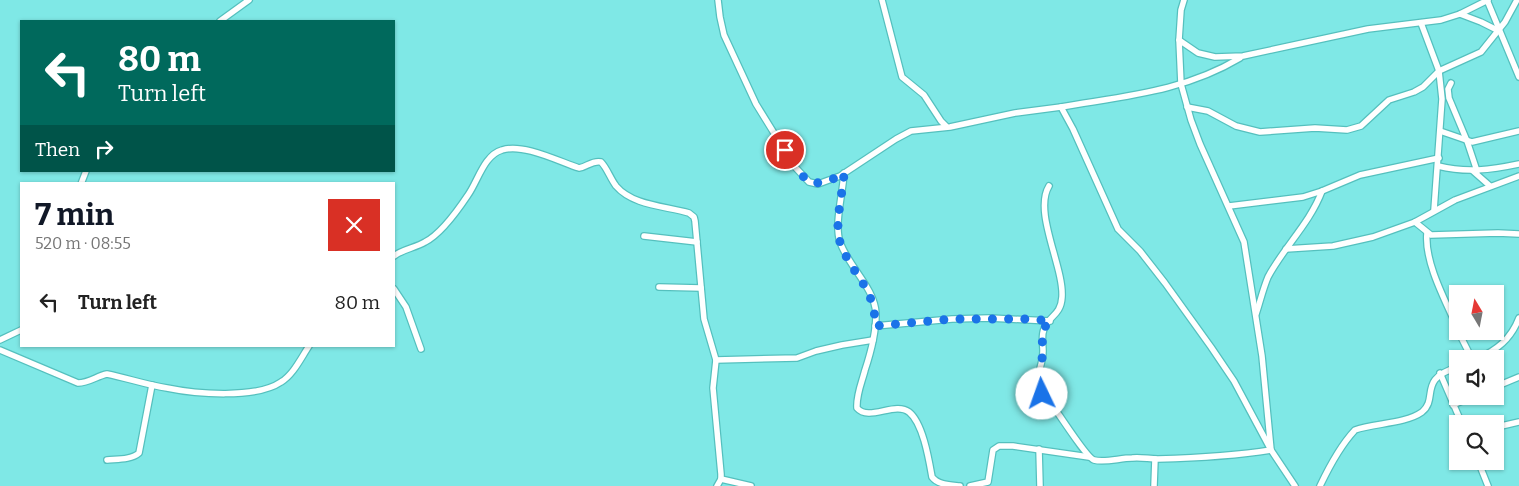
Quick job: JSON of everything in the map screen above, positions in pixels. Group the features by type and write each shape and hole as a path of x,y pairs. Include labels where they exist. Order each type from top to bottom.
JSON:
{"street":[{"path":"221,20 249,0"},
{"path":"718,0 724,35 761,112 795,167 809,182 818,184 844,173 911,131 1014,113 1097,103 1170,88 1227,66 1242,56"},
{"path":"882,0 902,77 924,95 946,126"},
{"path":"1184,0 1181,10 1179,40 1181,84 1200,144 1244,242 1262,356 1272,450"},
{"path":"1179,40 1198,53 1215,57 1242,56 1368,29 1441,20 1460,14 1488,0 1519,77"},
{"path":"1187,107 1208,111 1236,126 1251,131 1269,132 1315,128 1347,130 1365,124 1389,100 1414,92 1423,87 1439,71 1481,52 1499,31 1516,0"},
{"path":"1460,14 1499,31"},
{"path":"1421,23 1439,71 1442,99 1434,210"},
{"path":"1451,83 1448,89 1449,98 1467,141 1475,171 1490,186"},
{"path":"1061,107 1074,129 1118,229 1140,251 1211,347 1234,381 1272,450 1296,486"},
{"path":"1440,131 1472,142 1519,131"},
{"path":"395,256 427,242 469,193 489,159 494,153 502,150 510,149 538,153 579,168 591,162 601,162 616,185 627,196 690,213 694,216 705,327 716,360 713,388 720,479 717,486"},
{"path":"1229,206 1303,197 1360,175 1438,158"},
{"path":"1438,166 1475,171 1519,164"},
{"path":"844,173 838,229 839,241 848,260 872,298 876,311 873,340 858,396 857,408 860,411 866,412 899,409 909,412 924,440 932,477 936,484 960,486"},
{"path":"1286,250 1350,243 1387,233 1415,222 1455,200 1519,176"},
{"path":"1049,186 1043,199 1050,243 1062,296 1060,307 1043,330 1043,353 1037,387 1089,457 1093,460 1104,461 1130,458 1155,459 1241,454 1272,450"},
{"path":"1255,316 1269,276 1316,207 1322,191"},
{"path":"1415,222 1427,233 1435,235 1498,232 1519,234"},
{"path":"1427,233 1426,242 1429,261 1449,309"},
{"path":"644,236 697,242"},
{"path":"659,287 701,288"},
{"path":"395,290 406,306 421,349"},
{"path":"1492,350 1513,333 1519,318"},
{"path":"875,326 952,319 1050,321"},
{"path":"0,340 20,330"},
{"path":"716,360 797,358 816,351 873,340"},
{"path":"0,350 78,383 84,383 107,374 184,391 232,393 272,387 289,376 308,347"},
{"path":"1320,486 1335,457 1354,430 1411,417 1423,411 1428,402 1432,385 1440,373 1449,370"},
{"path":"1440,373 1449,394"},
{"path":"1504,383 1519,377"},
{"path":"107,460 128,458 139,453 152,385"},
{"path":"1504,425 1519,422"},
{"path":"970,486 988,484 993,450 996,447 1013,446 1089,457"},
{"path":"1039,449 1040,486"},
{"path":"1154,486 1155,459"},
{"path":"1482,470 1488,486"},
{"path":"720,479 751,486"}],"route":[{"path":"785,150 801,175 809,182 818,184 844,173 838,229 839,241 848,260 872,298 876,311 875,326 952,319 990,318 1050,321 1043,330 1042,336 1043,353 1037,387 1042,394"}]}
